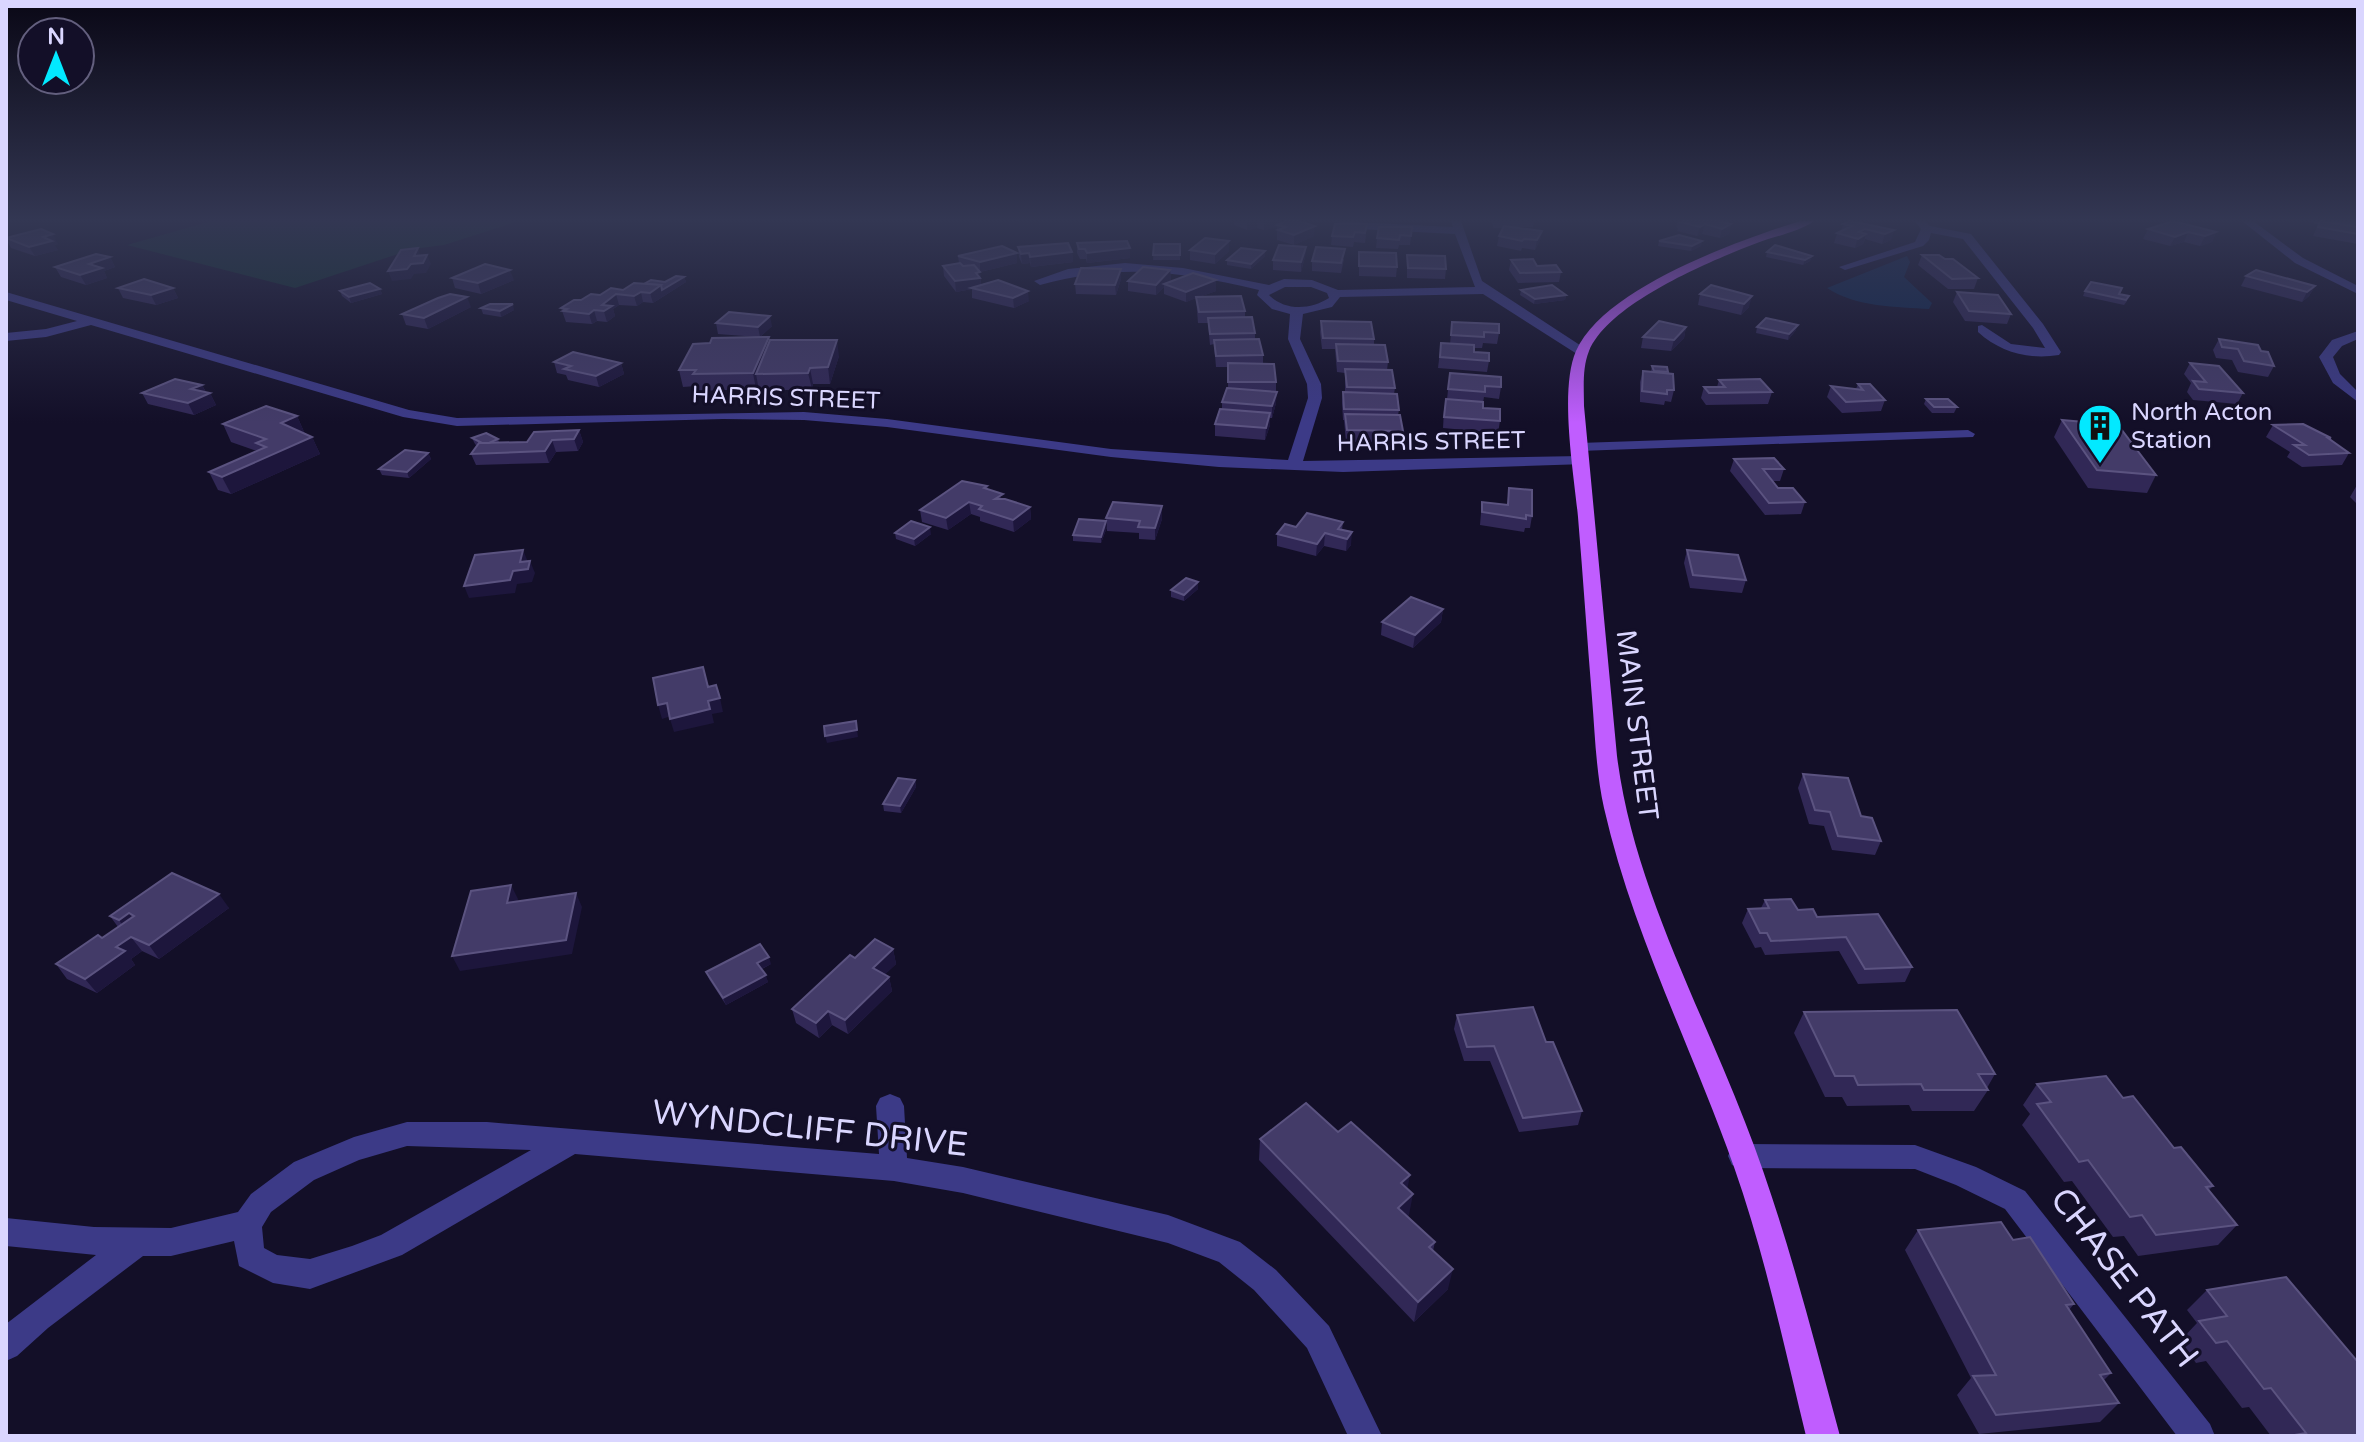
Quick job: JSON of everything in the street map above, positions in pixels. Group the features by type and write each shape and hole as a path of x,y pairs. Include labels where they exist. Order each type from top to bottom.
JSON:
{"main road":[{"path":"1582,351 1605,321 1637,296 1653,288"},
{"name":"MAIN STREET","path":"1582,351 1577,391 1580,454 1605,734 1617,818 1647,912 1766,1220 1823,1436"}],"street":[{"path":"1268,288 1263,295 1268,302 1297,310 1325,306 1335,299 1335,294"},
{"path":"1326,288 1335,294 1485,290 1582,351"},
{"path":"1982,329 2011,350 2025,354 2054,352 2008,288"},
{"name":"HARRIS STREET","path":"6,296 408,414 457,422 723,415 804,416 887,423 1136,456 1294,466 1968,434"},
{"path":"1294,466 1315,398 1314,384 1294,339 1297,310"},
{"path":"6,337 46,333 91,321"},
{"path":"2358,335 2337,343 2326,357 2329,370 2344,388 2358,398"},
{"path":"890,1106 894,1168"},
{"name":"WYNDCLIFF DRIVE","path":"247,1224 261,1203 304,1171 354,1149 407,1134 487,1134 894,1168 1010,1190 1138,1221 1229,1252 1265,1280 1318,1337 1365,1436"},
{"path":"6,1232 94,1241 171,1242 247,1224 250,1256 273,1269 310,1274 391,1245 572,1141"},
{"name":"CHASE PATH","path":"1742,1156 1915,1157 1966,1176 2015,1200 2198,1436"},
{"path":"6,1345 37,1317 137,1242"}],"water":[{"path":"1828,288 1916,288 1932,303 1929,309 1890,306 1838,294"}],"building":[{"path":"119,288 172,288 151,295"},
{"path":"350,288 380,289 349,297 340,291"},
{"path":"611,288 656,288 634,296 616,294 602,305 612,306 604,311 594,310 589,314 563,311 567,309 561,308 574,300 591,294 600,295"},
{"path":"972,288 1028,291 1013,298"},
{"path":"1557,288 1566,295 1535,299 1521,290"},
{"path":"1707,288 1723,288 1752,296 1744,304 1700,294"},
{"path":"2087,288 2122,288 2119,294 2129,296 2126,300 2085,291"},
{"path":"1957,292 1998,295 2011,314 1969,311"},
{"path":"450,294 467,297 424,318 402,314 438,298"},
{"path":"1241,296 1245,311 1199,312 1196,297"},
{"path":"490,304 513,304 500,311 481,308"},
{"path":"729,312 770,316 758,327 716,323"},
{"path":"1252,317 1255,333 1210,334 1208,318"},
{"path":"1766,318 1798,325 1789,334 1757,327"},
{"path":"1321,321 1371,322 1374,339 1323,338"},
{"path":"1659,321 1686,327 1674,340 1643,337"},
{"path":"1452,322 1499,324 1499,333 1484,332 1484,337 1451,335"},
{"path":"769,337 753,373 693,374 696,370 679,370 693,344 710,343 712,338"},
{"path":"1259,339 1263,355 1216,356 1214,340"},
{"path":"2219,339 2258,345 2261,351 2268,352 2274,366 2244,361 2238,349 2222,347"},
{"path":"770,340 837,340 828,367 810,368 808,373 756,374"},
{"path":"1441,343 1474,345 1474,352 1489,353 1489,361 1440,357"},
{"path":"1336,344 1385,345 1388,362 1338,361"},
{"path":"573,352 621,363 596,376 564,369 571,366 554,362"},
{"path":"1228,363 1274,364 1276,382 1228,382"},
{"path":"2190,363 2219,366 2243,393 2199,389 2193,381 2206,382"},
{"path":"1652,366 1667,367 1668,372 1654,371"},
{"path":"1345,369 1392,370 1395,388 1347,387"},
{"path":"1643,371 1673,374 1674,390 1667,390 1667,394 1642,391"},
{"path":"1450,373 1501,377 1501,387 1485,386 1485,392 1448,389"},
{"path":"175,379 202,385 191,389 210,393 188,403 142,393"},
{"path":"1760,379 1772,392 1709,393 1704,387 1725,387 1719,380"},
{"path":"1858,384 1870,384 1885,400 1846,402 1831,386 1863,390"},
{"path":"1227,388 1277,392 1272,406 1222,402"},
{"path":"1343,392 1397,394 1399,410 1344,409"},
{"path":"1446,399 1483,402 1483,408 1500,409 1500,421 1444,417"},
{"path":"1926,399 1948,399 1957,407 1934,407"},
{"path":"266,406 297,416 281,423 312,437 222,477 209,472 266,447 256,443 266,439 223,424"},
{"path":"1220,409 1270,413 1266,428 1215,424"},
{"path":"1345,414 1400,415 1403,431 1347,430"},
{"path":"2062,420 2118,425 2156,475 2097,470"},
{"path":"2303,424 2331,438 2328,438 2349,453 2309,455 2294,445 2305,445 2273,425"},
{"path":"579,430 574,439 552,440 545,451 471,454 479,443 527,442 534,432"},
{"path":"486,433 498,439 482,443 472,438"},
{"path":"405,450 428,453 407,472 379,469"},
{"path":"1774,458 1784,469 1763,469 1778,488 1793,488 1805,502 1769,503 1734,459"},
{"path":"962,481 987,486 984,488 1003,494 995,499 1030,507 1013,520 979,509 982,506 969,502 946,518 920,510"},
{"path":"1509,488 1532,490 1532,516 1526,515 1526,519 1482,512 1482,502 1508,505"},
{"path":"1113,502 1162,506 1155,528 1138,527 1140,521 1106,518"},
{"path":"1307,513 1343,522 1338,529 1352,532 1347,539 1325,533 1317,544 1277,534 1285,524 1296,527"},
{"path":"1079,519 1106,521 1101,537 1073,535"},
{"path":"911,521 930,527 914,539 895,533"},
{"path":"523,550 520,562 530,561 528,569 513,571 510,580 464,586 475,555"},
{"path":"1687,550 1738,555 1746,580 1693,575"},
{"path":"1186,578 1198,582 1184,595 1171,590"},
{"path":"1411,597 1443,609 1415,635 1382,622"},
{"path":"703,667 708,687 716,685 720,698 708,701 710,709 670,719 667,703 658,705 653,678"},
{"path":"856,721 857,730 825,736 824,726"},
{"path":"1803,774 1848,778 1861,816 1872,818 1881,841 1838,836 1830,812 1815,810"},
{"path":"898,778 915,780 900,806 883,804"},
{"path":"172,873 219,894 149,945 131,937 116,947 125,951 85,979 56,964 98,935 102,938 134,916 129,913 119,920 110,916"},
{"path":"511,885 507,903 576,893 566,940 452,956 471,891"},
{"path":"1791,899 1798,910 1813,909 1817,917 1878,914 1912,967 1865,969 1846,937 1771,941 1767,933 1760,933 1748,909 1769,908 1765,900"},
{"path":"875,939 893,949 873,968 889,977 845,1020 828,1011 816,1023 792,1009 850,955 855,958"},
{"path":"760,944 769,957 757,963 766,975 723,998 706,972"},
{"path":"1533,1007 1546,1042 1553,1042 1582,1111 1523,1118 1494,1046 1467,1047 1457,1015"},
{"path":"1957,1010 1995,1074 1978,1074 1988,1090 1924,1090 1921,1084 1858,1085 1854,1076 1835,1076 1804,1012"},
{"path":"2106,1076 2123,1098 2133,1096 2174,1148 2181,1147 2213,1186 2206,1187 2237,1225 2156,1235 2142,1215 2130,1217 2088,1160 2079,1162 2037,1104 2051,1102 2037,1084"},
{"path":"1306,1103 1338,1132 1351,1122 1410,1175 1401,1183 1413,1194 1398,1208 1435,1242 1429,1247 1453,1269 1418,1302 1260,1139"},
{"path":"2001,1222 2013,1240 2030,1237 2074,1304 2066,1305 2111,1373 2100,1375 2119,1403 1996,1415 1973,1376 1996,1375 1918,1230"},
{"path":"2286,1277 2358,1362 2358,1436 2296,1436 2306,1433 2271,1388 2264,1389 2227,1341 2216,1343 2199,1321 2227,1316 2207,1290"}],"place":[{"name":"North Acton Station","path":"2100,465"}]}
